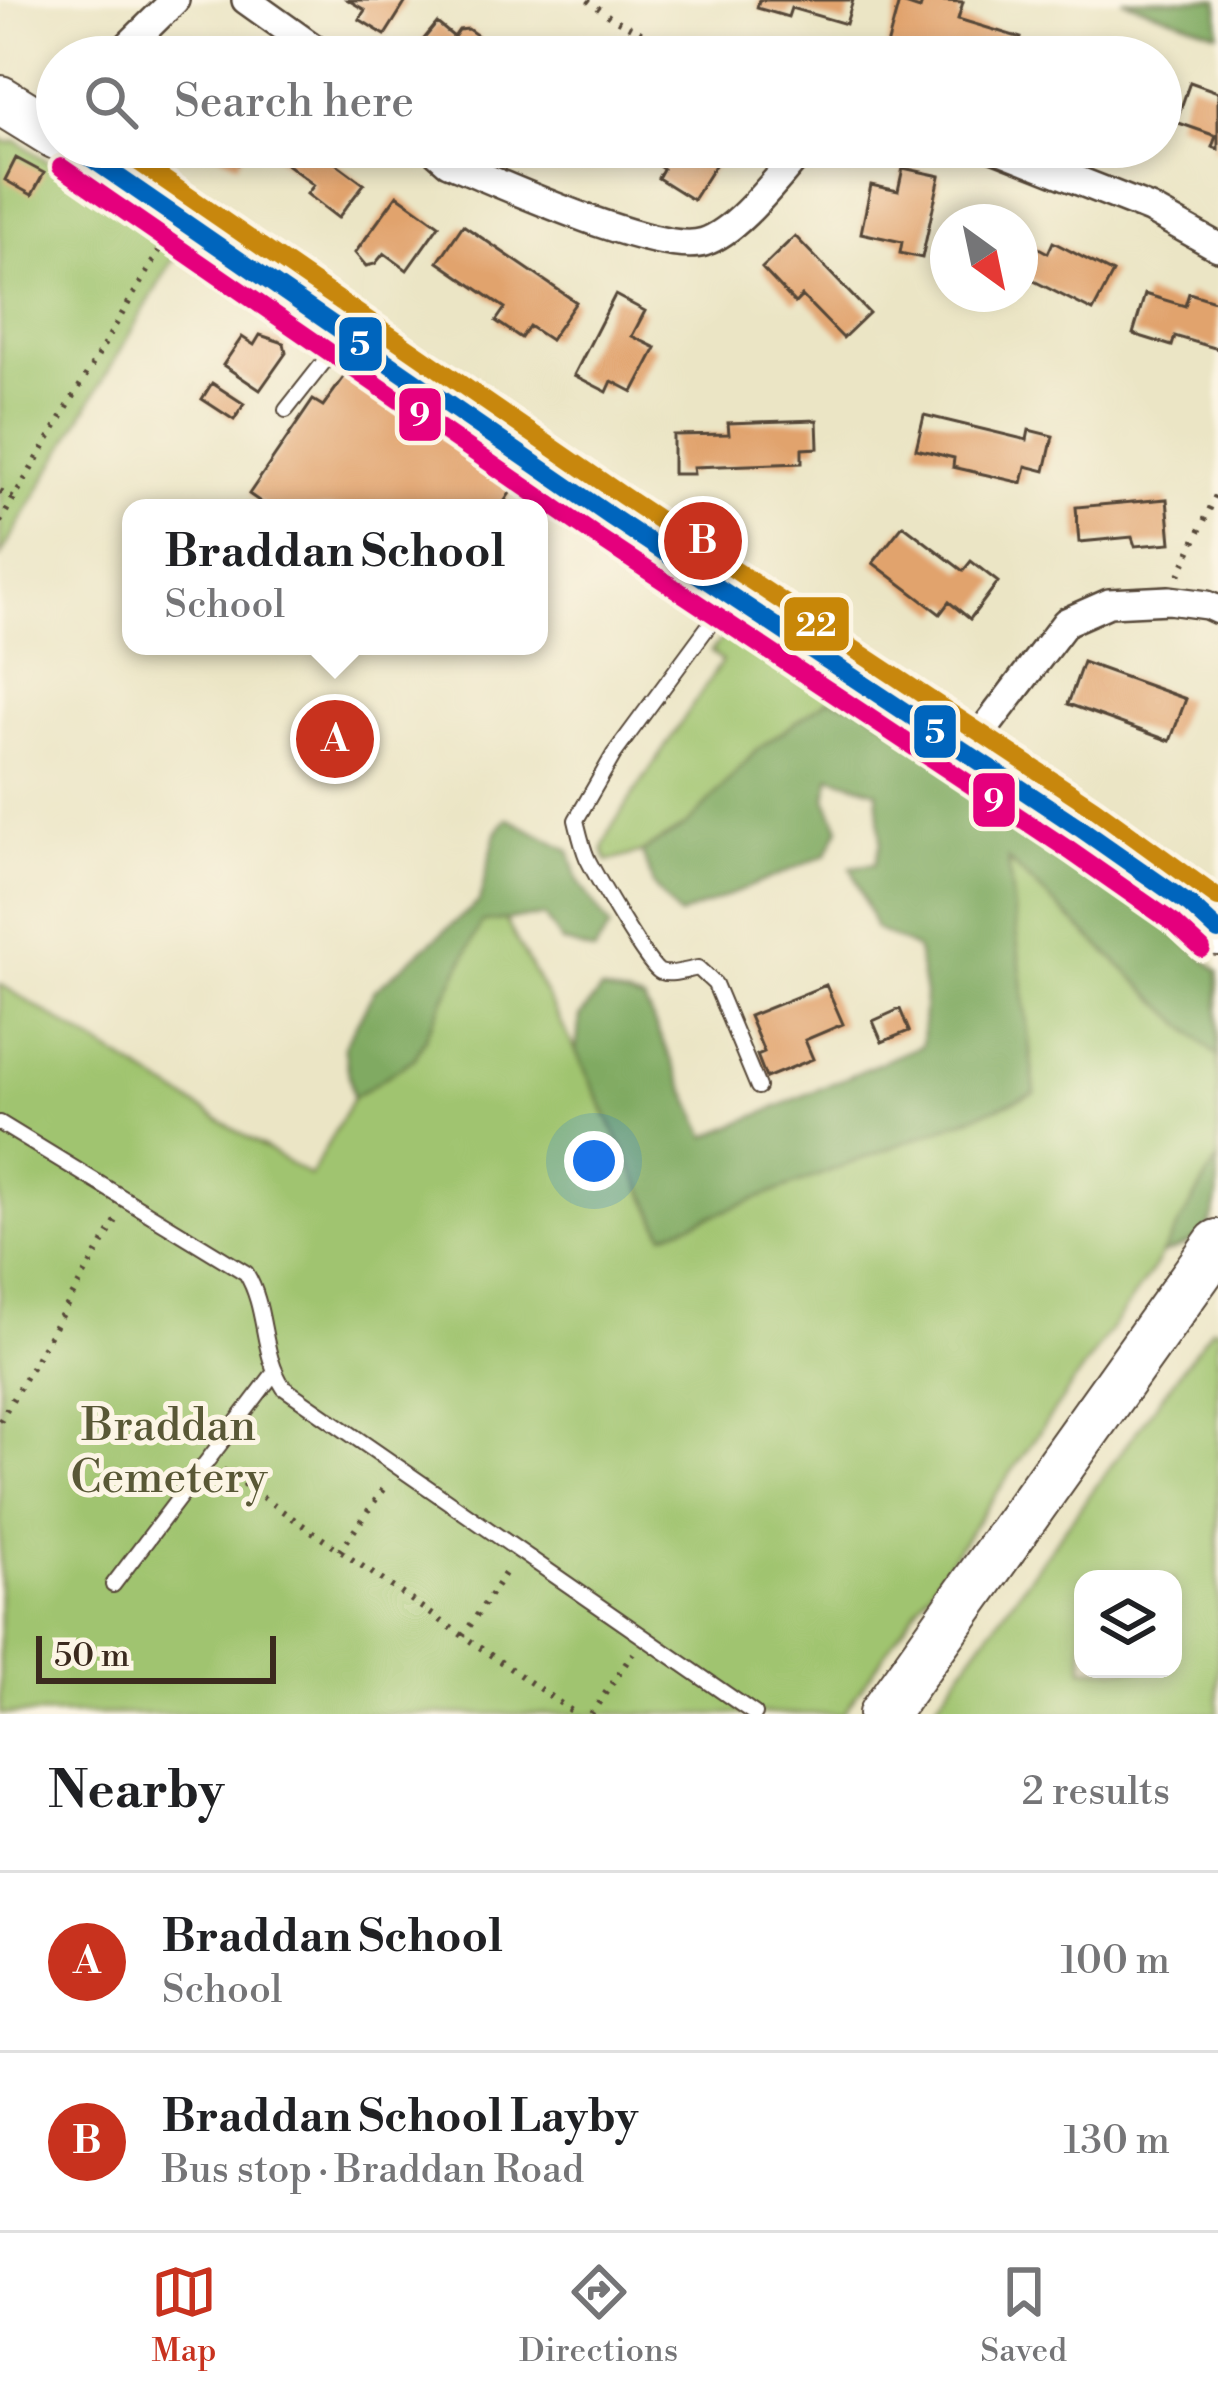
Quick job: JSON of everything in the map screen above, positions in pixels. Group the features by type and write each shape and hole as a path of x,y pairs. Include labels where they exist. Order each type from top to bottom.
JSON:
{"highway":[{"path":"101,168 967,752 1190,905 1218,931"},
{"path":"883,1714 1218,1244"}],"street":[{"path":"138,36 175,0"},
{"path":"246,0 297,36"},
{"path":"463,168 578,214 676,246 705,242 732,224 785,168"},
{"path":"1046,168 1150,209 1218,247"},
{"path":"967,752 1066,622 1109,603 1168,600 1207,604 1218,610"}],"lane":[{"path":"286,410 345,334"},
{"path":"730,596 614,754 576,820 586,856 645,960 665,974 698,968 715,983 758,1087"},
{"path":"0,1123 246,1274 258,1293 274,1373 284,1388 754,1714"},
{"path":"112,1585 274,1373"}],"path":[{"path":"588,0 647,36"},
{"path":"0,522 178,220"},
{"path":"0,491 14,499"},
{"path":"1168,600 1218,491"},
{"path":"0,1421 129,1198"},
{"path":"208,1460 576,1714"},
{"path":"340,1551 398,1469"},
{"path":"463,1636 520,1552"},
{"path":"591,1714 645,1636"}],"green space":[{"path":"1122,0 1218,0 1218,33"},
{"path":"0,138 17,141 36,154 36,168 58,168 179,249 0,557"},
{"path":"735,623 864,708 757,750 688,824 642,852 607,862 603,849 612,827 722,661 711,651"},
{"path":"829,699 864,708 1080,848 1218,971 1218,1057 1008,860 1035,1093 664,1234 576,1051 580,1017 601,990 644,1001 707,1137 922,1045 925,994 917,949 876,929 851,867 875,864 881,842 877,791 830,776 826,798 839,828 826,855 679,916 653,885 642,852 688,824 757,750"},
{"path":"507,818 569,850 578,881 610,927 594,952 562,942 544,916 482,922 415,1058 353,1098 344,1046 375,990 479,902 496,833"},
{"name":"Braddan Cemetery","path":"1007,859 1218,1057 1218,1159 1155,1266 843,1714 0,1714 0,984 310,1176 353,1098 415,1058 481,922 505,919 576,1051 663,1233 1035,1093"},
{"path":"1218,1159 1211,1221 1194,1239 1162,1254"},
{"path":"1212,1328 1218,1328 1218,1714 929,1714"}],"building":[{"path":"348,0 407,0 385,35 359,19 365,10"},
{"path":"759,0 853,0 846,24 791,8 788,17 757,8"},
{"path":"923,0 963,2 958,19 1014,36 890,36 899,2 920,9"},
{"path":"437,23 453,36 426,36"},
{"path":"468,29 478,36 455,36 459,30"},
{"path":"1190,82 1218,92 1218,149 1212,147 1216,136 1182,124"},
{"path":"16,158 44,173 32,195 5,180"},
{"path":"292,168 342,168 364,184 338,218 307,194 314,185"},
{"path":"713,168 693,200 658,178 663,169"},
{"path":"903,168 940,176 934,204 930,204 922,258 900,253 902,242 861,233 871,185 898,191"},
{"path":"397,195 439,225 407,270 384,253 375,264 366,266 355,253"},
{"path":"463,225 576,302 550,340 529,326 521,338 496,321 505,308 438,262"},
{"path":"795,236 869,313 843,338 802,296 795,303 762,268"},
{"path":"1053,242 1113,273 1093,311 1038,283 1038,248 1048,253"},
{"path":"1189,293 1218,302 1218,349 1175,336 1172,346 1133,334 1145,294 1185,306"},
{"path":"615,295 645,311 632,336 656,348 633,392 612,381 607,392 574,375"},
{"path":"260,335 284,343 286,353 260,390 223,365 242,337 254,345"},
{"path":"347,373 514,487 506,499 256,499 249,494 313,400 323,406"},
{"path":"212,383 244,404 234,420 202,399"},
{"path":"924,415 1027,440 1029,430 1053,436 1045,471 1026,466 1022,483 953,467 954,458 916,449"},
{"path":"817,420 818,448 802,449 802,463 693,467 694,474 673,474 673,435 729,434 728,423"},
{"path":"1167,499 1171,543 1135,546 1132,537 1079,542 1076,507"},
{"path":"903,525 963,571 971,561 998,582 970,619 949,602 940,614 873,563"},
{"path":"1083,662 1186,699 1170,741 1068,704"},
{"path":"826,985 843,1024 805,1040 813,1059 766,1078 757,1055 764,1052 749,1016"},
{"path":"900,1009 909,1031 882,1042 873,1021"}],"transit line":[{"name":"9","path":"62,168 542,499"},
{"name":"5","path":"105,168 610,516 1080,828 1190,905 1218,931"},
{"name":"22","path":"147,168 623,496 1094,808 1218,898"},
{"name":"9","path":"548,503 1066,848 1175,924 1202,949"}],"place":[{"name":"Braddan School Layby","path":"703,541"},
{"name":"Braddan School","path":"335,739"}]}
